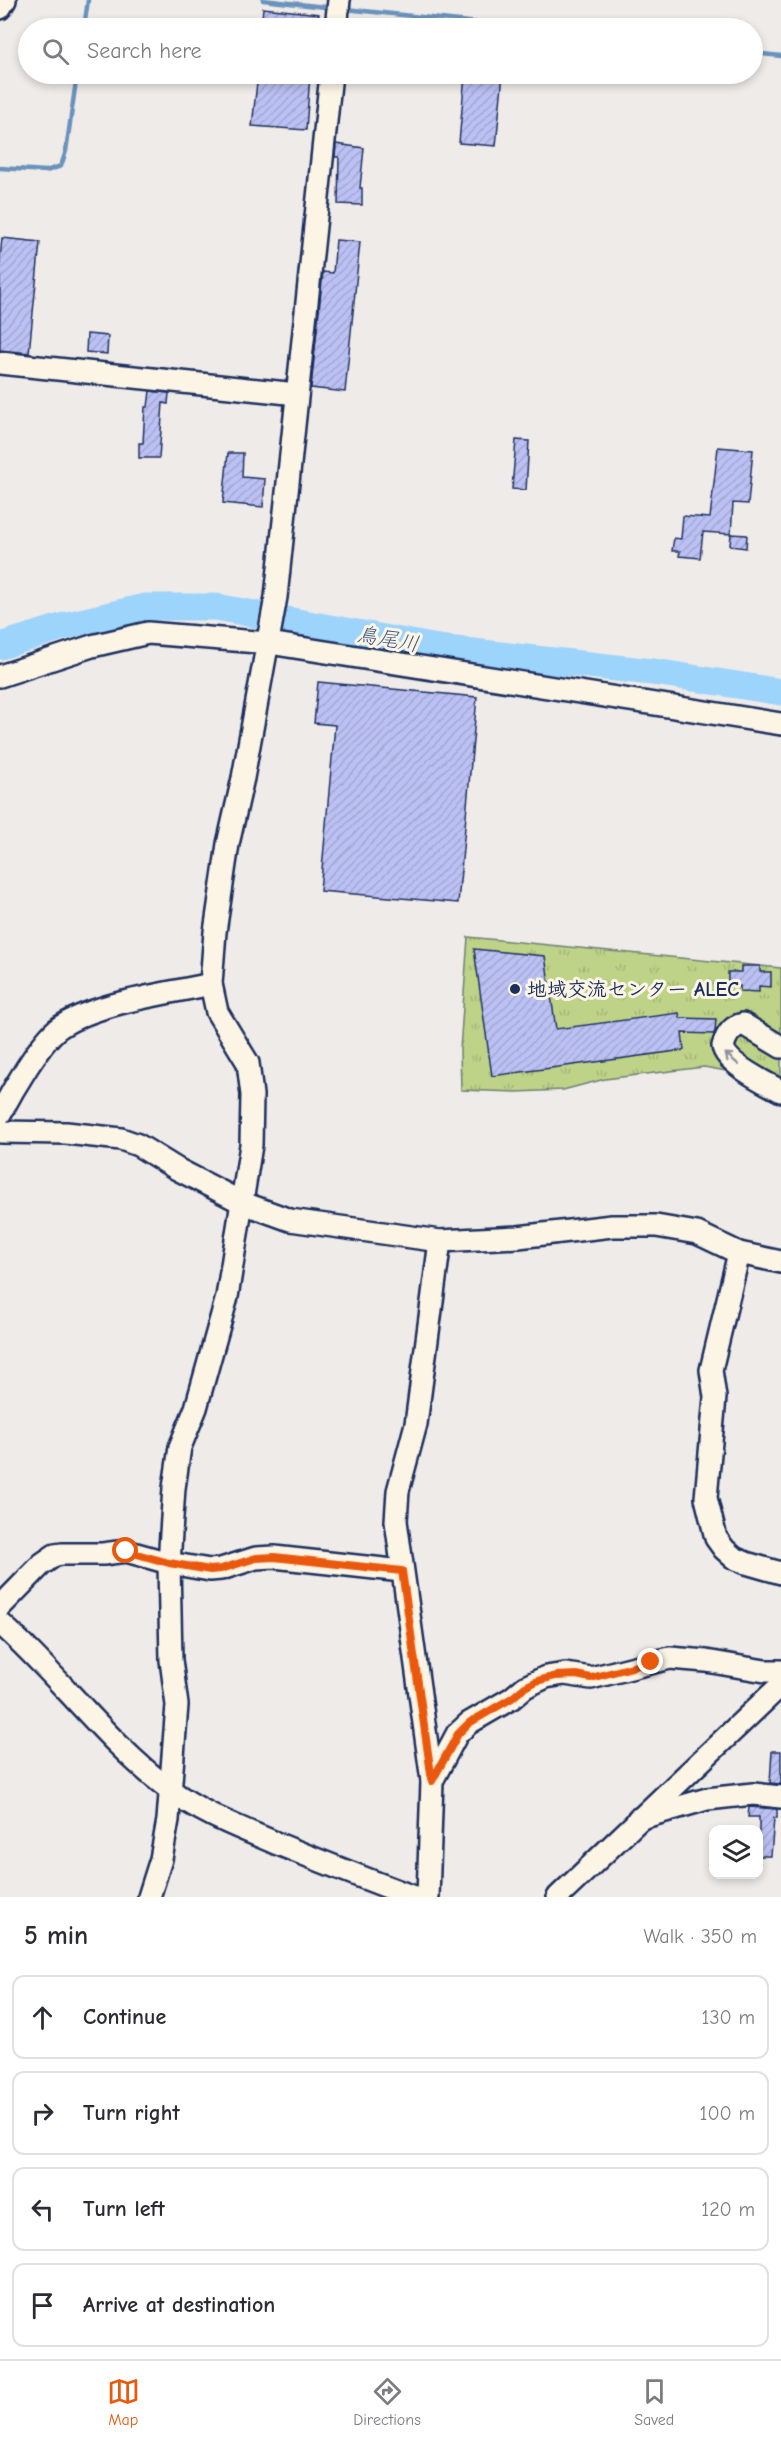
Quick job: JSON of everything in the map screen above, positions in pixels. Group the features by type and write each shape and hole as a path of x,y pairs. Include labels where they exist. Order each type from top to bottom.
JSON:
{"street":[{"path":"0,8 5,0"},
{"path":"337,18 339,0"},
{"path":"149,1897 168,1821 177,1705 171,1660 169,1563 174,1488 180,1447 196,1408 227,1297 251,1145 252,1095 248,1063 216,1012 211,984 222,879 270,640 276,597 330,84"},
{"path":"0,363 297,394"},
{"path":"0,676 92,646 148,633 270,640 509,682 781,724"},
{"path":"0,1114 29,1066 60,1028 99,1010 211,984"},
{"path":"781,1047 743,1024 735,1026 723,1046 725,1055 735,1063 781,1091"},
{"path":"0,1132 66,1133 121,1139 138,1145 177,1169 243,1203 290,1220 440,1241 518,1238 612,1226 656,1226 697,1233 739,1253 781,1262"},
{"path":"428,1897 432,1781 396,1521 397,1497 416,1424 440,1241"},
{"path":"739,1253 711,1370 715,1397 706,1498 716,1538 724,1549 746,1563 781,1573"},
{"path":"0,1607 42,1564 55,1555 126,1551 169,1563 210,1570 221,1569 256,1558 282,1557 402,1571"},
{"path":"0,1623 44,1665 136,1762 169,1790 212,1815 357,1876 414,1897"},
{"path":"432,1781 458,1734 469,1723 512,1698 525,1687 546,1677 565,1674 591,1678 670,1658 706,1661 765,1671 781,1671"},
{"path":"558,1897 781,1685"},
{"path":"638,1819 723,1797 753,1794 781,1797"}],"green space":[{"path":"468,937 781,968 781,1102 732,1072 704,1067 605,1079 563,1090 516,1092 461,1090 460,1050"}],"building":[{"path":"263,8 319,14 318,18 262,18"},
{"path":"257,84 309,84 306,130 252,126"},
{"path":"464,84 502,84 496,146 459,143"},
{"path":"336,144 364,148 360,188 362,188 362,205 338,204 339,157 335,157"},
{"path":"2,238 40,242 29,353 0,350"},
{"path":"336,240 360,242 345,392 311,388 323,272 333,273"},
{"path":"87,334 108,336 107,354 86,352"},
{"path":"150,391 169,393 168,404 163,403 159,458 139,458 139,443 143,443 145,407 148,407"},
{"path":"516,440 529,441 526,490 512,489"},
{"path":"718,447 753,450 748,504 733,503 731,534 703,532 700,558 679,556 680,551 672,551 674,538 681,539 683,516 710,518"},
{"path":"228,453 243,453 242,477 265,479 263,507 223,503"},
{"path":"731,534 747,535 746,548 730,546"},
{"path":"318,682 477,697 458,903 320,891 335,725 314,723"},
{"name":"地域交流センター ALEC","path":"474,949 545,956 556,1029 679,1013 680,1018 716,1019 714,1034 682,1033 684,1050 492,1076"},
{"path":"741,966 760,966 760,972 771,972 771,987 759,986 759,992 740,991 740,986 728,986 728,972 741,972"},
{"path":"772,1751 781,1751 781,1784 770,1783"},
{"path":"749,1807 777,1809 777,1818 774,1818 771,1856 763,1856 763,1825 759,1825 759,1817 748,1817"}],"waterway":[{"path":"85,18 88,0"},
{"path":"263,0 334,8"},
{"path":"345,9 431,18"},
{"path":"763,54 781,56"},
{"path":"0,168 46,171 61,166 66,151 76,84"},
{"name":"鳥尾川","path":"0,646 68,625 145,607 216,607 438,648 661,673 781,692"}],"place":[{"name":"地域交流センター ALEC","path":"515,989"}],"route":[{"path":"126,1551 181,1566 210,1570 221,1569 256,1558 274,1557 402,1571 432,1781 458,1734 469,1723 512,1698 525,1687 546,1677 565,1674 591,1678 651,1662"}]}
